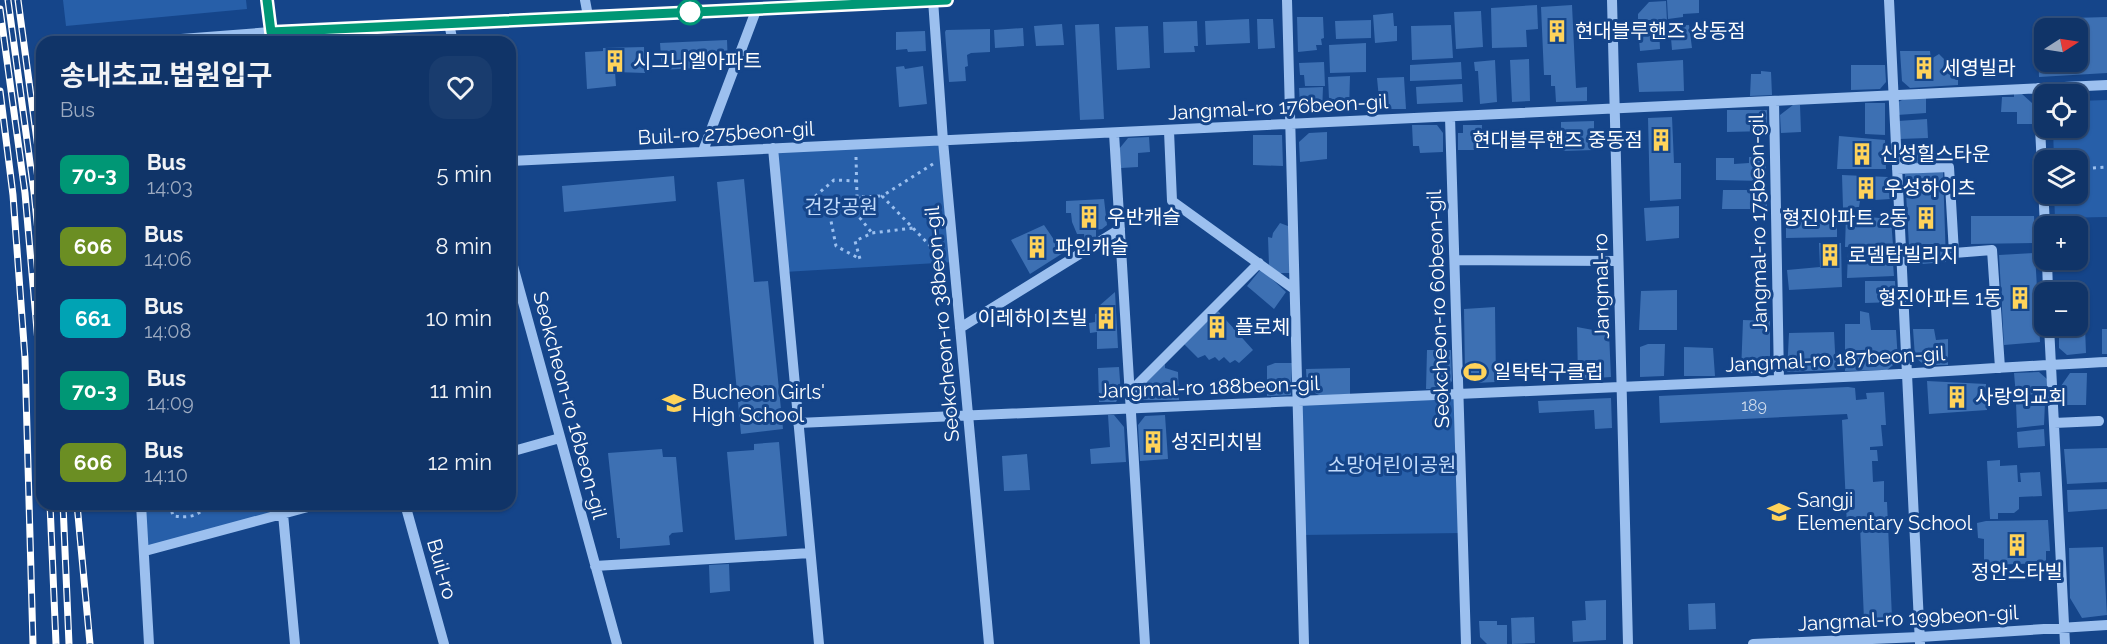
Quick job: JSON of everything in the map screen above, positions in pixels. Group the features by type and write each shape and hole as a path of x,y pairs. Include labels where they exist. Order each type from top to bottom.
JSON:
{"street":[{"path":"267,0 273,36"},
{"path":"585,0 588,16"},
{"path":"682,0 684,12"},
{"name":"Seokcheon-ro 38beon-gil","path":"933,0 944,157 989,644"},
{"path":"287,36 588,16 948,0"},
{"path":"1287,0 1304,644"},
{"name":"Jangmal-ro","path":"1612,0 1628,644"},
{"path":"1889,0 1920,641"},
{"path":"703,151 757,8"},
{"path":"449,24 452,36"},
{"name":"Jangmal-ro 175beon-gil","path":"2088,86 2107,85"},
{"name":"Jangmal-ro 175beon-gil","path":"1615,110 2034,88"},
{"name":"Jangmal-ro 175beon-gil","path":"1774,101 1779,380"},
{"name":"Jangmal-ro 176beon-gil","path":"943,141 1615,110"},
{"name":"Seokcheon-ro 60beon-gil","path":"1450,117 1467,644"},
{"path":"1169,130 1172,201 1294,289"},
{"path":"1114,133 1145,644"},
{"path":"2041,138 2044,216"},
{"name":"Buil-ro 275beon-gil","path":"516,161 943,141"},
{"path":"773,148 819,644"},
{"path":"1897,170 1949,167 1953,253 1992,250 2000,368"},
{"path":"960,328 1120,229"},
{"path":"1455,260 1618,261"},
{"path":"1130,392 1259,263"},
{"name":"Seokcheon-ro 16beon-gil","path":"516,277 617,644"},
{"path":"2050,336 2065,644"},
{"name":"Jangmal-ro 187beon-gil","path":"1621,386 1907,374 2107,362"},
{"name":"Jangmal-ro 188beon-gil","path":"798,423 1621,386"},
{"path":"2054,423 2099,421"},
{"path":"516,450 560,438"},
{"path":"142,510 149,644"},
{"path":"145,551 297,510"},
{"name":"Buil-ro","path":"407,510 444,644"},
{"path":"283,514 296,644"},
{"path":"595,566 810,553"},
{"name":"Jangmal-ro 199beon-gil","path":"1754,644 1920,641 2107,625"}],"path":[{"path":"856,145 857,197 882,196 944,157"},
{"path":"2088,168 2107,167"},
{"path":"857,181 834,180 812,199 830,216 836,246 860,259 855,241 872,233 913,228"},
{"path":"882,196 946,262"},
{"path":"861,197 856,213 872,233"},
{"path":"172,510 173,516 189,518 202,510"}],"green space":[{"path":"63,0 246,0 247,9 66,26"},
{"path":"2107,100 2107,217 2055,216 2054,204 2088,204 2088,150 2054,150 2053,138 2088,138 2088,101"},
{"name":"건강공원","path":"943,141 954,262 784,272 773,148"},
{"name":"소망어린이공원","path":"1459,392 1463,533 1301,535 1297,402"},
{"path":"142,510 283,510 283,514 145,551"}],"building":[{"path":"1667,0 1699,0 1699,13 1683,14 1683,17 1668,19"},
{"path":"1666,1 1667,21 1638,20 1638,14 1649,2"},
{"path":"1537,5 1538,29 1526,30 1527,47 1492,48 1491,8"},
{"name":"현대블루핸즈 상동점","path":"1572,5 1576,88 1587,87 1587,101 1556,102 1555,86 1551,86 1551,75 1544,75 1541,7"},
{"path":"1481,11 1483,47 1456,49 1454,12"},
{"path":"1393,13 1394,26 1397,26 1397,41 1375,43 1373,15"},
{"path":"1297,17 1323,17 1324,38 1321,39 1322,45 1316,45 1317,50 1298,52"},
{"path":"2107,17 2107,73 2039,77 2039,72 2088,72 2088,18 2072,18"},
{"path":"1249,19 1250,43 1206,45 1205,21"},
{"path":"1257,19 1273,19 1275,48 1258,49"},
{"path":"1371,20 1371,38 1336,39 1335,21"},
{"path":"1197,21 1198,46 1194,46 1195,52 1164,53 1163,22"},
{"path":"1062,24 1064,45 1036,46 1034,26"},
{"path":"1099,24 1104,119 1080,120 1075,25"},
{"path":"1451,25 1453,58 1412,60 1411,26"},
{"path":"1689,25 1692,48 1672,50 1670,26"},
{"path":"1148,26 1150,68 1117,70 1115,27"},
{"path":"1659,26 1660,49 1640,51 1638,27"},
{"path":"1023,28 1024,46 995,48 994,30"},
{"path":"990,29 990,52 967,55 966,81 949,82 946,30"},
{"path":"925,31 926,51 896,50 896,32"},
{"path":"727,40 728,66 662,70 660,43"},
{"path":"1366,43 1366,72 1330,73 1329,45"},
{"name":"시그니엘아파트","path":"644,47 645,73 615,72 616,86 587,89 585,52 603,51 603,48"},
{"name":"세영빌라","path":"1900,51 1930,51 1931,59 1939,54 1949,64 1946,71 1949,74 1958,73 1958,85 1910,88 1902,81"},
{"path":"1529,59 1530,101 1512,102 1510,60"},
{"path":"1495,60 1497,102 1480,104 1478,71 1475,71 1474,62"},
{"path":"1683,60 1684,91 1639,92 1637,63"},
{"path":"1324,62 1325,86 1305,86 1304,75 1300,75 1299,63"},
{"path":"1461,62 1462,79 1410,81 1410,65"},
{"path":"1851,65 1885,65 1886,82 1880,89 1851,90"},
{"path":"904,66 905,69 923,66 927,104 899,107 896,67"},
{"path":"1761,71 1771,72 1772,95 1750,96 1751,74 1761,74"},
{"path":"1350,76 1349,111 1335,112 1334,99 1329,99 1328,77"},
{"path":"1404,77 1406,109 1380,109 1377,78"},
{"path":"1462,84 1463,102 1417,104 1416,87"},
{"path":"1323,87 1322,113 1311,114 1300,106 1299,88"},
{"path":"2014,93 2022,94 2032,103 2034,124 2017,124 2017,112 2001,112 2002,97 2014,97"},
{"path":"1908,97 1926,97 1926,113 1897,115 1896,103"},
{"path":"1865,103 1885,103 1885,135 1865,134"},
{"path":"1793,105 1800,105 1801,132 1781,133 1780,115"},
{"path":"1727,110 1767,110 1767,131 1727,132"},
{"name":"현대블루핸즈 중동점","path":"1672,117 1674,163 1681,163 1681,199 1650,201 1648,118"},
{"path":"1927,119 1928,138 1899,139 1898,121"},
{"path":"1594,121 1594,150 1561,151 1561,122"},
{"path":"1412,125 1437,125 1443,133 1443,152 1420,153 1419,146 1413,146"},
{"path":"1463,125 1482,125 1481,150 1458,150 1458,133 1463,133"},
{"path":"1327,132 1327,159 1300,162 1299,142 1309,133"},
{"path":"1253,135 1282,135 1283,166 1253,165"},
{"name":"신성힐스타운","path":"1839,136 1885,140 1886,169 1837,169"},
{"path":"1149,137 1150,152 1138,153 1138,167 1121,168 1119,149 1128,138"},
{"path":"1928,144 1928,164 1900,165 1900,145"},
{"path":"1749,157 1766,158 1765,181 1716,180 1716,158 1734,158 1734,164 1749,163"},
{"name":"형진아파트 2동","path":"1943,171 1946,262 1910,265 1905,174"},
{"name":"우성하이츠","path":"1842,175 1888,177 1890,199 1860,201 1859,207 1843,208"},
{"path":"674,176 676,201 564,212 562,186"},
{"path":"744,179 754,282 768,281 783,429 741,434 717,182"},
{"path":"1723,190 1767,190 1767,209 1722,209"},
{"name":"우반캐슬","path":"1104,199 1107,225 1096,230 1096,237 1091,241 1085,242 1084,234 1077,234 1071,213 1066,213 1066,201"},
{"path":"1679,206 1679,238 1646,241 1644,208"},
{"path":"1846,215 1891,219 1893,245 1845,247"},
{"path":"1971,216 2034,216 2034,243 1971,244"},
{"path":"1837,218 1837,237 1786,238 1786,220"},
{"path":"1280,223 1288,226 1290,273 1279,273 1269,265 1268,237 1272,238"},
{"name":"파인캐슬","path":"1044,225 1063,253 1030,274 1011,240"},
{"name":"로뎀탑빌리지","path":"1819,243 1841,243 1842,287 1789,290 1787,270 1820,267"},
{"path":"1892,251 1894,276 1847,278 1848,253"},
{"name":"형진아파트 1동","path":"2034,253 2037,282 2034,282 2034,336 2040,336 2040,342 2004,345 1999,255"},
{"path":"1261,269 1286,292 1274,309 1247,286"},
{"path":"1865,281 1895,281 1896,302 1865,303"},
{"path":"1677,290 1677,330 1639,330 1641,291"},
{"name":"이레하이츠빌","path":"1115,292 1118,348 1097,349 1097,332 1090,333 1089,323 1095,322 1095,314 1099,313 1099,306"},
{"path":"1495,307 1496,382 1474,383 1465,375 1464,309"},
{"name":"플로체","path":"1218,311 1253,350 1239,363 1235,360 1230,363 1224,357 1219,361 1215,357 1209,360 1205,355 1198,358 1184,344"},
{"path":"1860,311 1869,313 1871,330 1896,330 1898,361 1887,370 1845,371 1845,324 1860,324"},
{"path":"1743,320 1770,321 1770,373 1741,373"},
{"path":"1577,327 1609,333 1611,377 1578,379"},
{"path":"1913,329 1934,329 1936,340 1948,339 1948,365 1924,365 1915,357"},
{"path":"2102,329 2107,329 2107,354 2102,354"},
{"path":"1834,332 1836,370 1787,372 1789,333"},
{"path":"2059,336 2085,336 2086,353 2067,355 2059,348"},
{"path":"1648,344 1665,344 1664,376 1640,377 1640,347"},
{"path":"1684,347 1713,348 1715,376 1684,376"},
{"path":"1427,350 1451,350 1452,381 1445,389 1426,389"},
{"path":"1275,363 1292,363 1291,395 1267,396 1267,366"},
{"path":"1165,364 1165,368 1178,372 1179,400 1137,400 1136,393"},
{"path":"1119,367 1121,394 1116,402 1099,402 1098,368"},
{"path":"1350,368 1350,394 1321,396 1307,389 1306,369"},
{"path":"2039,372 2047,379 2047,393 2016,396 2014,373"},
{"path":"2070,373 2087,373 2086,405 2061,405 2061,386"},
{"name":"사랑의교회","path":"1927,381 1986,384 1987,410 1929,414"},
{"path":"1855,388 1856,400 1867,399 1866,393 1884,392 1886,425 1881,425 1883,446 1870,447 1870,450 1877,450 1878,461 1872,461 1873,482 1884,481 1884,502 1887,502 1892,618 1864,620 1860,525 1847,526 1842,420 1848,419 1847,414 1660,423 1659,396"},
{"path":"1611,398 1612,428 1595,429 1594,410 1539,413 1538,401"},
{"path":"2045,402 2044,425 2017,428 2016,403"},
{"path":"1108,415 1114,415 1124,427 1126,462 1091,464 1090,449 1110,447"},
{"name":"성진리치빌","path":"1165,415 1168,459 1140,461 1138,425 1145,416"},
{"path":"2044,429 2045,446 2018,448 2017,432"},
{"path":"779,442 787,536 735,540 727,452 754,450 754,444"},
{"path":"2107,448 2107,482 2067,484 2064,449"},
{"path":"662,449 663,457 676,457 683,532 672,533 669,536 670,545 620,549 608,453"},
{"path":"1027,454 1030,490 1004,491 1002,456"},
{"path":"2000,460 2000,466 2017,465 2018,482 2021,482 2020,473 2040,472 2042,496 2019,497 2019,509 2014,513 1998,513 1998,519 1990,519 1987,461"},
{"path":"2107,489 2107,509 2068,512 2067,490"},
{"name":"정안스타빌","path":"2048,520 2050,551 2046,551 2046,563 1984,565 1984,539 1978,538 1977,523"},
{"path":"2103,547 2107,615 2082,618 2070,598 2069,548"},
{"path":"729,564 730,591 710,593 709,565"},
{"path":"1606,600 1606,640 1573,642 1572,621 1586,620 1585,601"},
{"path":"1715,603 1716,629 1689,630 1688,604"},
{"path":"1534,617 1535,643 1512,644 1511,618"},
{"path":"1479,621 1497,621 1497,625 1507,625 1507,644 1487,644 1480,637"}],"railway":[{"path":"8,0 36,212"},
{"path":"18,0 36,134"},
{"path":"0,9 25,193 36,319"},
{"path":"0,91 13,195 25,358 33,644"},
{"path":"50,510 56,644"},
{"path":"63,510 69,644"},
{"path":"78,510 90,644"}],"bus line":[{"name":"70-3","path":"267,0 271,32 947,0"}],"place":[{"name":"현대블루핸즈 상동점","path":"1557,31"},
{"name":"시그니엘아파트","path":"615,61"},
{"name":"세영빌라","path":"1924,68"},
{"name":"현대블루핸즈 중동점","path":"1661,140"},
{"name":"신성힐스타운","path":"1862,154"},
{"name":"우성하이츠","path":"1866,188"},
{"name":"우반캐슬","path":"1089,217"},
{"name":"형진아파트 2동","path":"1926,218"},
{"name":"파인캐슬","path":"1037,247"},
{"name":"로뎀탑빌리지","path":"1830,255"},
{"name":"형진아파트 1동","path":"2020,298"},
{"name":"이레하이츠빌","path":"1106,318"},
{"name":"플로체","path":"1217,327"},
{"name":"일탁탁구클럽","path":"1475,372"},
{"name":"사랑의교회","path":"1957,397"},
{"name":"Bucheon Girls' High School","path":"674,403"},
{"name":"성진리치빌","path":"1153,442"},
{"name":"Sangji Elementary School","path":"1779,512"},
{"name":"정안스타빌","path":"2017,545"}]}
